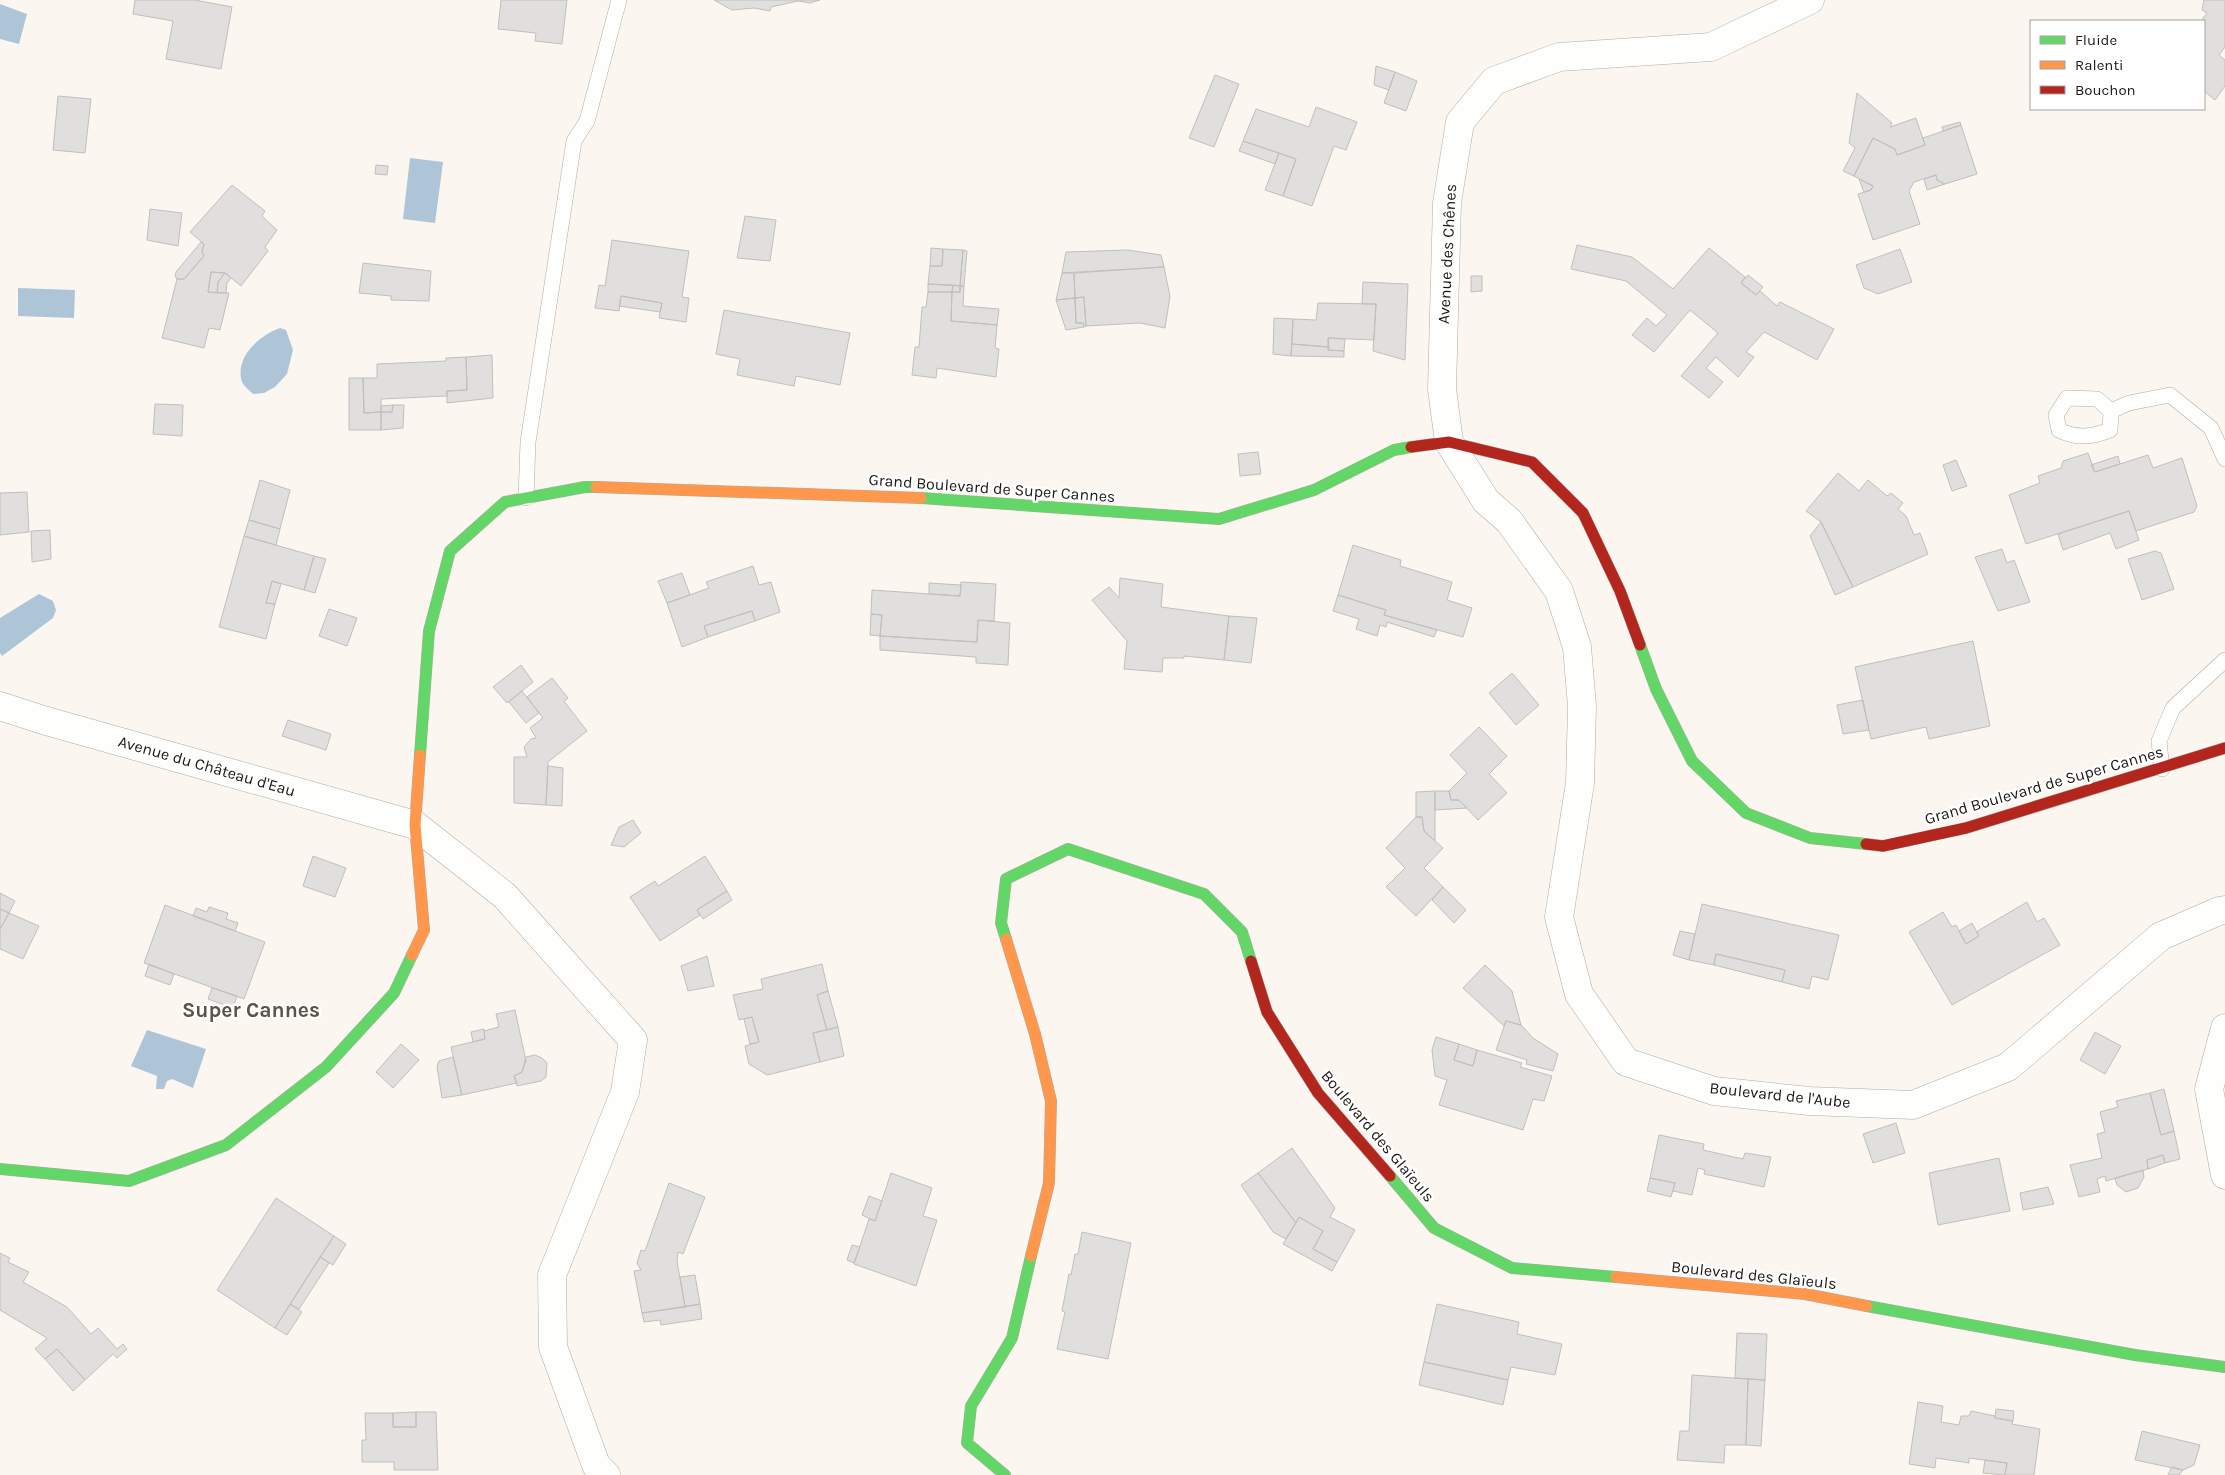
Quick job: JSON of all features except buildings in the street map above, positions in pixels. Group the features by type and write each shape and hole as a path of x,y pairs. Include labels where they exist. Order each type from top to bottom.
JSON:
{"street":[{"name":"Avenue des Chênes","path":"1449,442 1442,389 1447,203 1460,122 1465,115 1494,81 1559,58 1711,47 1810,0"},
{"name":"Grand Boulevard de Super Cannes","path":"0,1169 129,1181 226,1145 326,1067 394,994 424,930 415,825 429,631 450,551 505,502 526,498 585,487 900,497 1219,519 1314,490 1394,450 1449,442 1532,462 1583,513 1620,591 1656,688 1692,761 1746,814 1810,838 1883,846 1966,828 2225,748"},
{"name":"Boulevard de l'Aube","path":"1449,442 1486,501 1509,521 1559,591 1577,647 1582,706 1580,783 1559,917 1579,994 1626,1062 1714,1091 1809,1101 1913,1105 2008,1067 2161,936 2225,910"},
{"name":"Avenue du Château d'Eau","path":"0,706 43,720 415,825"},
{"path":"415,825 506,896 633,1040 625,1092 552,1275 553,1347 596,1465 606,1475"},
{"name":"Boulevard des Glaïeuls","path":"1006,1475 967,1444 971,1406 1012,1338 1049,1183 1052,1101 1035,1034 1000,923 1006,879 1068,850 1204,894 1242,932 1267,1012 1318,1093 1434,1228 1512,1268 1805,1294 2135,1355 2225,1367"},
{"path":"2225,1028 2209,1089 2225,1175"}],"lane":[{"path":"526,498 528,442 574,141 587,121 619,0"},
{"path":"2111,411 2129,403 2170,395 2210,428 2225,459"},
{"path":"2162,769 2159,741 2173,708 2225,660"}],"water":[{"path":"0,4 27,14 19,44 0,39"},
{"path":"410,158 443,162 435,223 403,219"},
{"path":"18,288 75,290 74,318 18,316"},
{"path":"280,328 286,330 293,350 287,374 275,387 264,393 253,394 242,382 242,364 245,356 250,348 264,336"},
{"path":"39,594 53,601 56,610 53,618 2,656 0,653 0,618"},
{"path":"147,1030 206,1049 193,1088 172,1079 167,1081 164,1089 156,1089 157,1076 131,1066"}],"traffic: fast":[{"path":"921,498 1219,519 1314,490 1394,450 1411,447"},
{"path":"420,755 429,631 450,551 505,502 585,487 596,487"},
{"path":"1640,645 1656,689 1692,761 1746,813 1810,838 1866,844"},
{"path":"1006,939 1001,923 1006,879 1068,849 1204,894 1242,932 1251,961"},
{"path":"0,1169 129,1181 226,1145 326,1067 394,993 412,955"},
{"path":"1390,1176 1434,1228 1512,1268 1616,1277"},
{"path":"1005,1475 967,1443 971,1406 1012,1338 1031,1256"},
{"path":"1867,1306 2135,1355 2225,1367"}],"traffic: slow":[{"path":"596,487 921,498"},
{"path":"412,955 424,930 415,825 420,755"},
{"path":"1006,939 1035,1034 1051,1101 1049,1183 1031,1256"},
{"path":"1616,1277 1805,1294 1867,1306"}],"traffic: jam":[{"path":"1411,447 1449,442 1532,462 1583,513 1620,591 1640,645"},
{"path":"1866,844 1883,846 1966,828 2225,748"},
{"path":"1251,961 1267,1012 1318,1093 1390,1176"}],"district":[{"name":"Super Cannes","path":"251,1010"}]}
